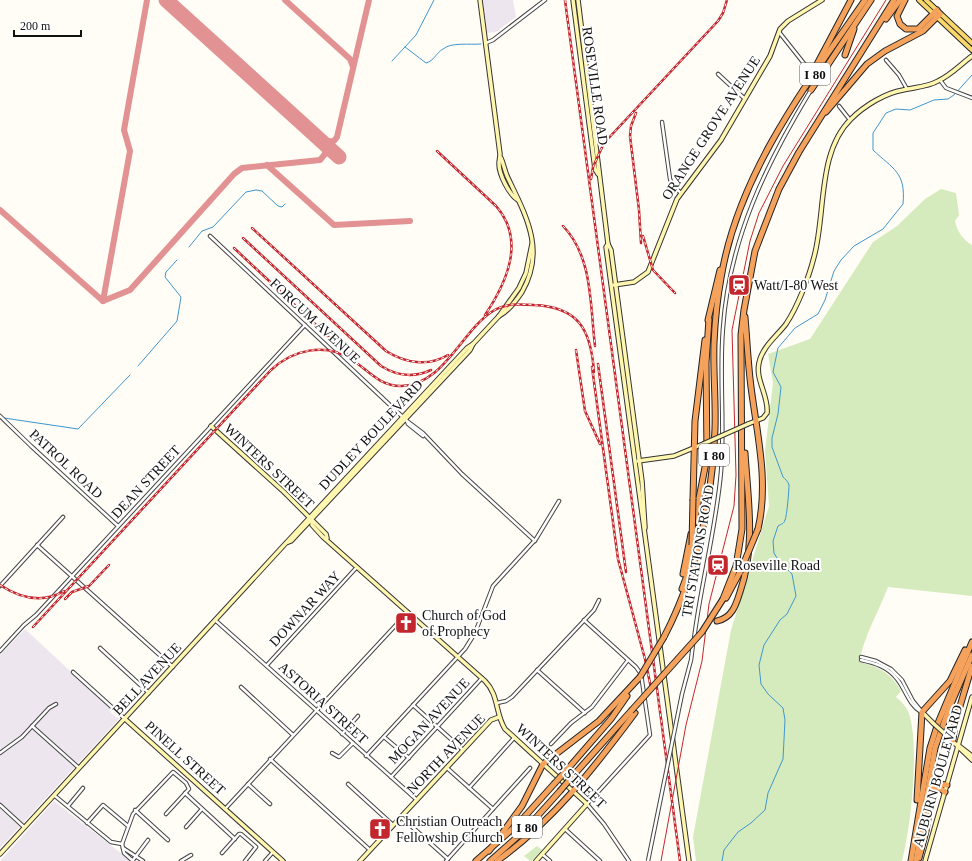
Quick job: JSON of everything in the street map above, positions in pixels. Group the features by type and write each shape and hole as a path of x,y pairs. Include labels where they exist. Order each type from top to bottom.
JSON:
{"highway":[{"path":"834,39 851,0"},
{"path":"834,39 854,0"},
{"path":"834,39 860,0"},
{"name":"I 80","path":"476,861 518,824 611,719 622,700 640,677 664,637 682,599 704,529 713,468 715,427 714,336 725,258 733,226 751,181 768,148 834,39 865,0"},
{"path":"811,90 871,0"},
{"path":"845,55 855,28 875,0"},
{"name":"I 80","path":"724,599 736,566 740,547 742,517 741,335 755,251 770,209 789,170 894,0"},
{"path":"876,30 900,0"},
{"path":"905,0 897,16 900,24 906,29 913,31 918,29 937,14"},
{"path":"821,117 832,107 867,64 885,51 923,31 937,14"},
{"path":"664,637 688,573 692,543 694,448 699,381 709,319 718,277 725,258"},
{"path":"497,861 531,836 573,792 647,692 718,613 724,599 740,572 758,529 763,491 748,361 745,304"},
{"path":"683,574 707,457 706,363 709,319"},
{"path":"717,621 726,618 733,611 744,581 750,554 750,511 744,448 741,441"},
{"path":"919,809 917,799 922,712 950,681 972,641"},
{"path":"911,861 925,771 938,722 972,641"},
{"path":"917,861 935,748 948,710 972,655"},
{"path":"952,740 972,666"},
{"path":"489,851 522,806 543,764 587,732 622,700"},
{"name":"I 80","path":"490,861 524,831 633,712"},
{"path":"944,733 949,734 953,732"},
{"path":"917,861 926,830 933,788 938,784 947,785"},
{"path":"933,788 940,788 945,792"}],"main road":[{"name":"DUDLEY BOULEVARD","path":"286,543 310,520 405,419 467,348 473,344 512,304 524,287 533,262 534,249 529,224 500,158 480,0"},
{"name":"ROSEVILLE ROAD","path":"573,0 595,169 598,174"},
{"name":"ROSEVILLE ROAD","path":"578,0 599,169 598,174 608,244 606,247 613,285 637,461 645,539 664,664 689,861"},
{"path":"778,31 788,21 822,0"},
{"path":"919,0 972,43"},
{"path":"926,0 937,14 972,50"},
{"name":"ORANGE GROVE AVENUE","path":"613,285 634,282 648,272 675,203 718,143 745,99 772,53 778,31"},
{"path":"637,461 674,456 765,416 767,411 758,376 759,361 764,350 790,318 809,275 818,242 829,160 833,146 850,120 864,109 889,95 907,89 929,85 940,80 972,56"},
{"name":"WINTERS STREET","path":"211,426 284,492 310,520 326,534 327,538 482,678 493,691 499,717 505,729 587,804"},
{"name":"BELL AVENUE","path":"0,854 173,668 286,543"},
{"name":"AUBURN BOULEVARD","path":"926,861 972,697"},
{"path":"922,712 972,760"},
{"name":"NORTH AVENUE","path":"360,861 491,720 499,717"},
{"name":"PINELL STREET","path":"125,719 282,861"},
{"path":"958,746 972,756"},
{"path":"536,861 587,804"}],"street":[{"path":"486,43 493,40 545,0"},
{"path":"778,31 806,66"},
{"path":"886,60 899,75 907,89"},
{"path":"718,74 745,99"},
{"path":"940,80 945,87 963,96 972,98"},
{"name":"TRI STATIONS ROAD","path":"648,861 682,694 691,660 719,495 722,444 723,328 730,275 740,235 752,200 783,136 811,90"},
{"path":"839,106 850,120"},
{"path":"662,122 670,179 673,186 681,193"},
{"name":"FORCUM AVENUE","path":"210,236 534,541"},
{"name":"DEAN STREET","path":"0,650 72,576 305,325"},
{"name":"PATROL ROAD","path":"0,416 34,450 118,526"},
{"path":"366,756 458,657 475,633 493,586 534,541 559,501"},
{"path":"0,586 63,517"},
{"path":"37,544 173,668"},
{"name":"DOWNAR WAY","path":"267,666 358,566"},
{"name":"NORTH AVENUE","path":"497,703 511,698 594,610 599,600"},
{"path":"225,809 408,612"},
{"name":"ASTORIA STREET","path":"215,620 417,800"},
{"path":"584,620 628,660 641,674 647,692 650,735 587,804"},
{"path":"100,648 150,693"},
{"path":"863,659 875,663 889,671 897,679 910,702 922,712"},
{"path":"551,744 571,723 595,704 628,660"},
{"path":"537,670 585,713"},
{"name":"PINELL STREET","path":"73,672 125,719"},
{"name":"MOGAN AVENUE","path":"391,777 482,678"},
{"path":"241,687 293,735"},
{"path":"0,753 22,737 48,708 56,704"},
{"path":"413,705 463,750"},
{"path":"342,734 358,716"},
{"path":"32,726 80,768"},
{"path":"384,737 409,758"},
{"path":"469,788 514,738"},
{"path":"332,753 339,757 352,743"},
{"path":"270,759 370,850"},
{"path":"447,768 493,809"},
{"path":"401,817 447,860 530,768"},
{"path":"148,840 133,861 124,853 122,844 135,810 172,772 189,787 166,814"},
{"path":"248,784 270,804"},
{"path":"348,784 394,825"},
{"path":"68,806 83,788"},
{"path":"185,793 235,839"},
{"path":"55,796 111,842 122,844"},
{"name":"WINTERS STREET","path":"587,804 604,824 629,861"},
{"path":"0,805 25,828"},
{"path":"87,823 103,805 128,826"},
{"path":"186,827 202,809"},
{"path":"135,810 168,840"},
{"path":"565,829 600,861"},
{"path":"222,853 242,834 256,847 245,861"},
{"path":"123,848 143,861"},
{"path":"265,861 273,852"},
{"path":"542,854 550,861"},
{"path":"181,861 192,855"}],"shaded area":[{"path":"483,0 513,0 516,17 496,32 487,33"},
{"path":"25,629 111,709 110,712 119,719 0,848 0,655"},
{"path":"54,801 131,861 0,861"}],"green space":[{"path":"941,189 956,193 959,215 955,221 956,225 963,238 972,245 972,596 888,587 868,633 859,662 878,668 893,679 901,691 896,697 908,711 910,717 913,731 914,749 913,789 902,861 696,861 693,837 731,630 769,506 765,451 773,383 768,354 810,339 873,242 897,226 925,199"},
{"path":"537,846 542,850 532,861 530,861 524,856"}],"waterway":[{"path":"392,61 416,35 434,0"},
{"path":"405,47 426,63 431,61 441,51 451,45 481,44"},
{"path":"722,861 724,850 738,832 751,823 765,810 768,793 783,759 785,720 783,708 768,694 761,684 759,665 764,645 780,620 787,614 796,596 792,574 778,560 774,553 773,541 778,526 782,524 786,518 789,485 783,477 772,447 772,438 778,414 781,387 773,372 778,348 795,328 818,314 825,300 834,271 841,260 854,246 883,229 903,204 902,185 897,172 873,150 873,133 886,113 896,109 910,110 934,100 948,99 954,95 972,75"},
{"path":"189,247 202,231 213,227 246,192 256,190 262,191 278,206 282,207 285,204"},
{"path":"138,366 177,321 181,297 165,277 166,272 177,260"},
{"path":"4,418 78,429 130,375"}],"taxiway":[{"path":"103,301 130,151 124,130 147,0"},
{"path":"285,0 350,59 353,67"},
{"path":"323,142 334,141 337,137 369,0"},
{"path":"103,301 130,290 234,174 242,168 320,160 325,154 325,144"},
{"path":"267,165 334,225 410,221"},
{"path":"0,210 103,301"}],"runway":[{"path":"166,0 339,157"}],"tram line":[{"path":"661,861 686,725 702,661 709,604 734,506 736,475 732,330 750,241 759,213 783,166 886,0"}],"railway":[{"path":"565,0 680,861"},
{"path":"591,179 593,167 604,143 718,21 723,13 727,0"},
{"path":"636,113 631,126 630,136 639,210 641,243"},
{"path":"437,151 496,206 505,219 510,233 512,247 506,275 485,315"},
{"path":"563,226 573,238 585,267 591,298 595,346"},
{"path":"252,228 386,351 409,361 417,362 433,361 448,355"},
{"path":"643,236 653,270 675,293"},
{"path":"243,238 381,366 393,372 406,375 425,373 431,370"},
{"path":"234,248 349,356"},
{"path":"33,627 271,370 289,357 309,351 330,351 351,359 374,377 386,383 401,386 416,383 429,377 441,367 471,331 493,311 508,305 524,304 562,310 572,316 586,333 590,344 594,372"},
{"path":"576,350 585,411 600,444"},
{"path":"598,364 626,572"},
{"path":"592,367 618,559 645,659 651,688"},
{"path":"65,599 72,592 89,586 109,565"},
{"path":"0,585 15,593 31,598 48,597 64,591"}],"place":[{"name":"Watt/I-80 West","path":"739,285"},
{"name":"Roseville Road","path":"718,565"},
{"name":"Church of God of Prophecy","path":"406,623"},
{"name":"Christian Outreach Fellowship Church","path":"380,829"}]}
